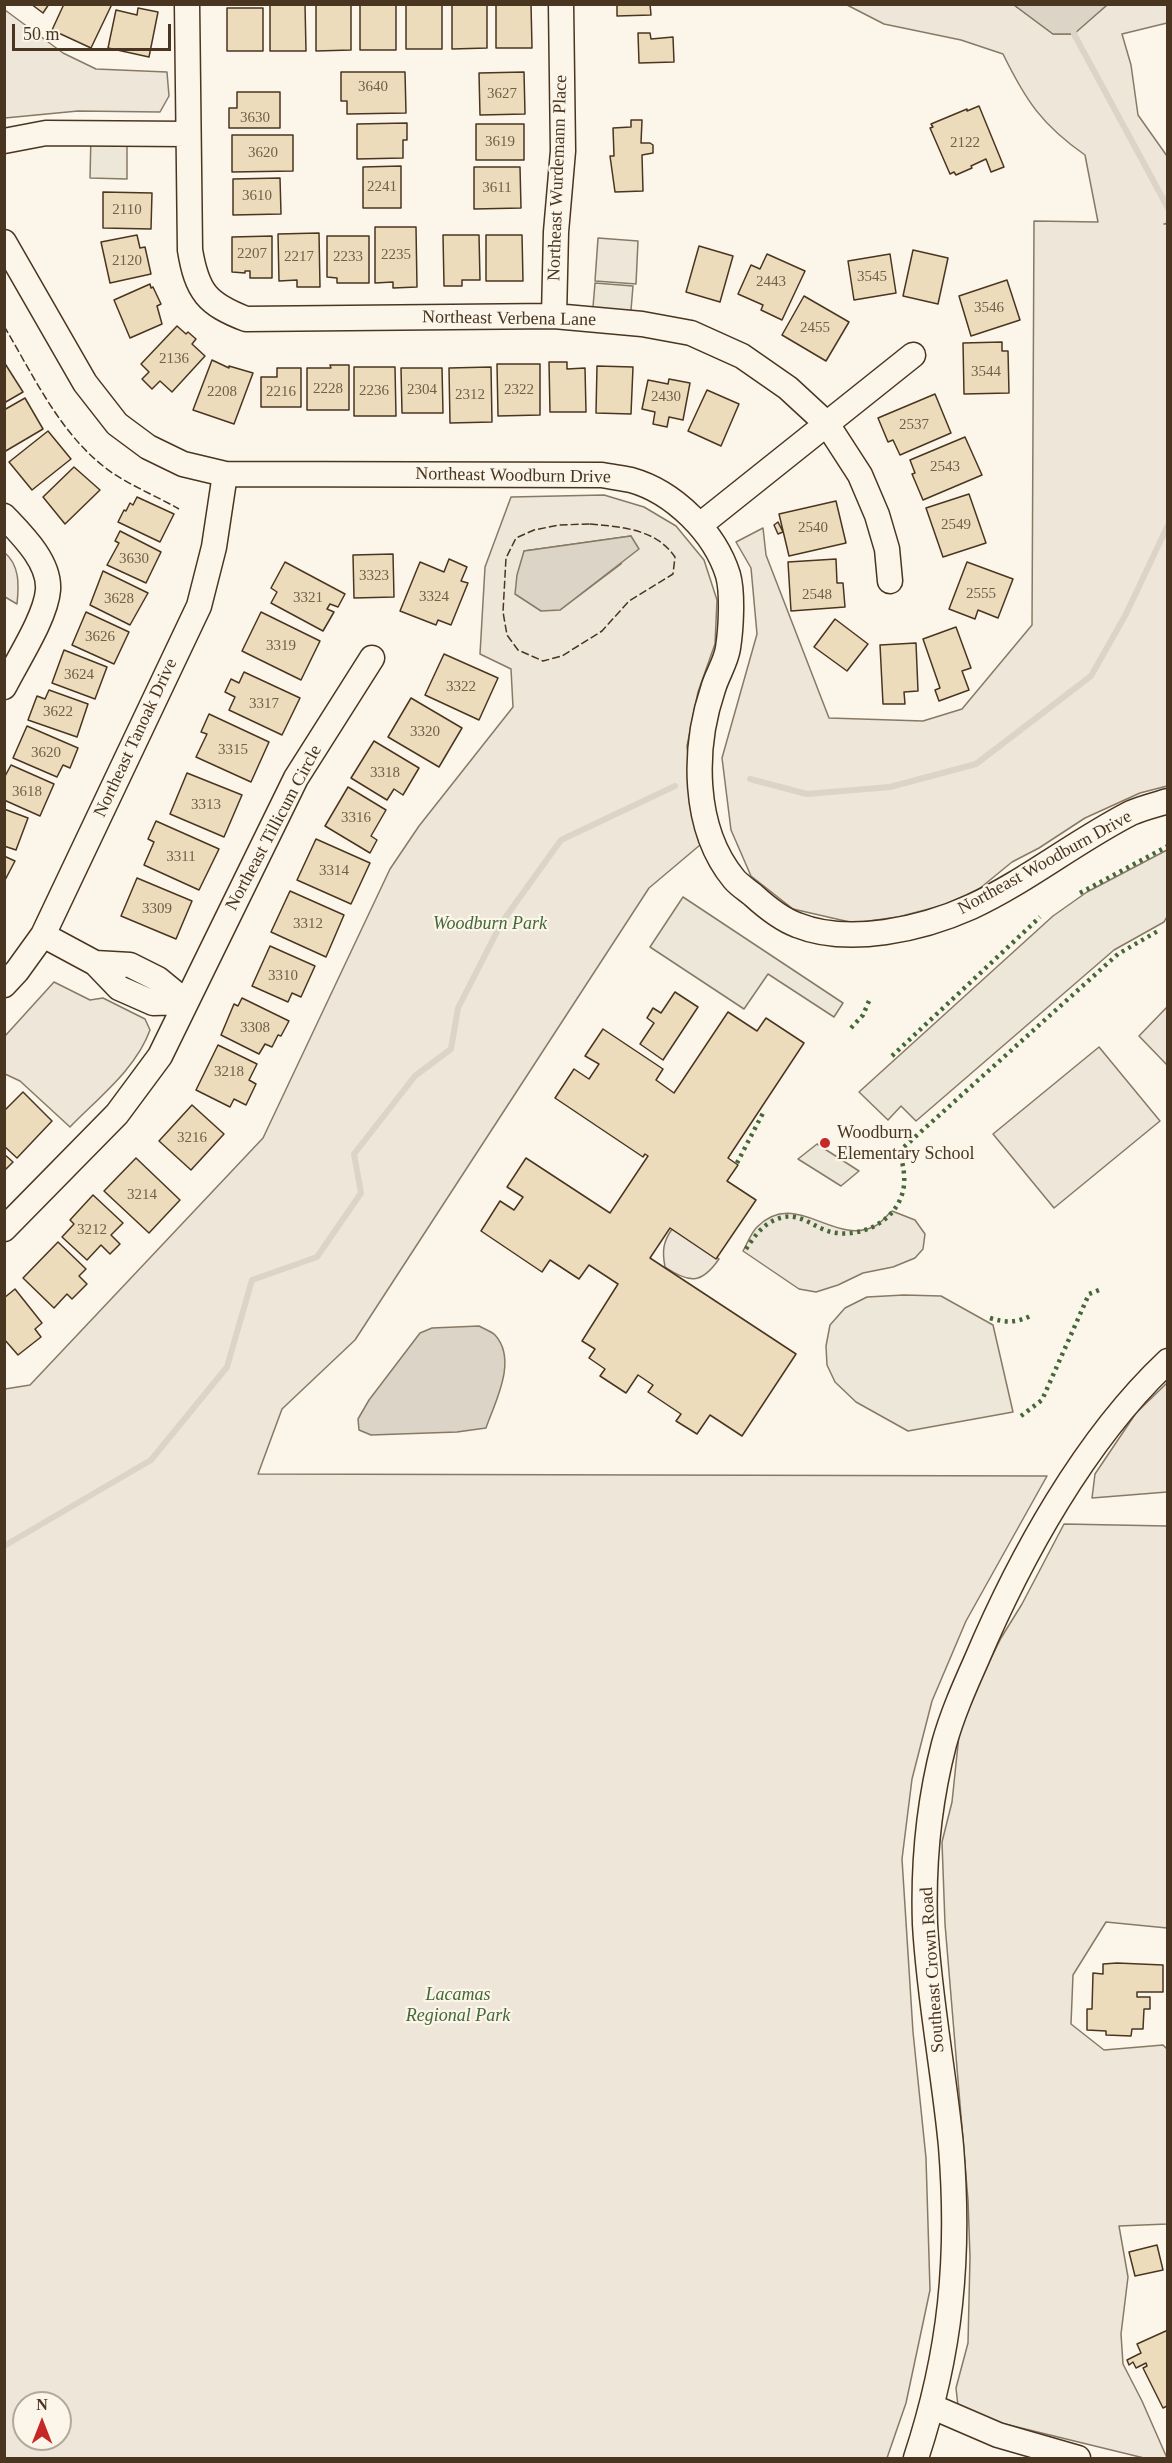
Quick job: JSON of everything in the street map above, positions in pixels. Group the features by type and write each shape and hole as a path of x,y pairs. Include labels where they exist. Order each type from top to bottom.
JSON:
{"street":[{"name":"Northeast Verbena Lane","path":"187,4 190,250 194,274 207,297 223,310 246,319 554,316 642,324 691,333 742,356 788,388 827,424 860,475 877,515 887,549 890,581"},
{"name":"Northeast Wurdemann Place","path":"554,316 555,232 563,151 561,4"},
{"path":"4,141 46,133 188,135"},
{"name":"Northeast Woodburn Drive","path":"4,242 85,383 117,424 148,447 183,464 225,474 602,475 633,480 664,495 700,525 715,547 729,578 730,619 728,650 712,689 702,729 701,796 710,832 719,854 735,879 764,905 796,925 826,932 855,934 927,925 973,906 1133,812 1167,801"},
{"path":"700,525 913,355"},
{"name":"Northeast Tanoak Drive","path":"4,985 43,935 199,606 214,548 225,474"},
{"path":"4,516 25,538 43,566 48,590 39,620 4,687"},
{"name":"Northeast Tillicum Circle","path":"4,1229 117,1114 160,1056 296,778 372,658"},
{"path":"43,935 95,963 130,965 158,979 186,1002"},
{"name":"Southeast Crown Road","path":"916,2458 933,2407 949,2325 955,2233 951,2145 925,1923 929,1818 936,1775 955,1709 1012,1583 1082,1464 1141,1386 1167,1361"},
{"path":"933,2407 998,2435 1077,2458"}],"green space":[{"path":"847,5 1014,5 1053,34 1073,34 1107,5 1167,5 1167,23 1122,34 1131,65 1138,115 1167,156 1168,223 1164,224 1168,224 1167,786 1140,793 1085,818 1039,848 1012,862 979,889 944,905 898,917 854,923 793,909 751,876 731,830 722,758 757,634 751,568 736,542 763,528 766,555 829,718 923,721 962,709 1032,625 1034,221 1098,222 1085,155 1057,133 1037,111 1019,85 1003,54 961,40 884,24"},
{"path":"5,10 63,53 96,69 167,72 169,96 160,112 78,111 5,118"},
{"path":"598,238 638,241 636,284 595,281"},
{"name":"Lacamas Regional Park","path":"604,495 644,507 676,526 704,560 717,600 715,644 698,692 687,746 700,845 649,888 355,1340 282,1409 258,1474 1047,1476 966,1621 932,1701 912,1779 902,1859 913,2032 926,2158 930,2290 906,2403 887,2458 5,2458 5,1389 30,1385 263,1138 390,869 419,826 513,707 511,669 480,654 485,567 511,497","holes":["631,536 621,564 560,610 524,551"]},
{"path":"4,552 16,569 17,604 5,597"},
{"path":"54,982 90,1000 103,998 145,1019 150,1030 136,1058 70,1127 20,1081 5,1074 5,1036"},
{"path":"1167,1007 1167,1065 1139,1036"},
{"path":"1099,1047 1160,1121 1054,1208 993,1134"},
{"path":"892,1211 915,1220 925,1234 923,1249 915,1258 893,1267 863,1273 816,1292 799,1289 743,1251 757,1227 772,1217 786,1213 801,1215 845,1230 860,1230 877,1225"},
{"path":"672,1229 719,1259 706,1273 694,1279 681,1276 665,1267 664,1247"},
{"path":"1167,1383 1167,1492 1092,1498 1095,1474 1136,1413"},
{"path":"1064,1524 1167,1526 1167,1928 1106,1922 1073,1975 1071,2024 1104,2050 1163,2045 1167,2049 1167,2224 1119,2226 1128,2277 1121,2334 1123,2364 1167,2458 1144,2458 976,2417 958,2406 956,2388 968,2343 970,2257 968,2200 945,1924 942,1842 952,1802 959,1735 977,1687 1001,1638 1022,1604"}],"shaded area":[{"path":"1014,5 1107,5 1074,34 1053,34"},
{"path":"91,134 127,134 127,179 90,178"},
{"path":"595,283 633,286 630,322 592,319"},
{"path":"631,536 639,549 560,610 541,611 515,594 517,575 524,551"},
{"path":"1167,850 1168,915 1164,922 1114,950 916,1121 901,1106 888,1120 859,1092 1053,916 1087,892"},
{"path":"683,897 843,1003 834,1017 768,974 744,1009 650,947"},
{"path":"817,1144 859,1171 841,1186 798,1159"},
{"path":"941,1296 993,1325 1013,1412 908,1431 856,1402 835,1382 827,1365 826,1346 830,1325 845,1308 867,1297"},
{"path":"479,1326 495,1335 502,1345 505,1356 505,1369 499,1394 486,1428 457,1432 371,1435 359,1430 358,1419 369,1400 420,1333 432,1328"}],"building":[{"path":"31,4 49,4 43,13"},
{"path":"64,4 112,4 91,48 52,30"},
{"path":"305,4 306,51 270,51 270,5"},
{"path":"316,4 351,4 351,50 316,51"},
{"path":"360,4 396,4 396,50 360,50"},
{"path":"452,4 487,4 487,48 452,49"},
{"path":"496,4 531,4 532,48 496,48"},
{"path":"617,4 650,4 651,15 617,16"},
{"path":"406,5 442,5 442,49 406,49"},
{"path":"138,8 158,12 149,57 108,48 116,10 137,15"},
{"path":"227,8 263,8 263,51 227,51"},
{"path":"638,33 650,33 651,39 673,37 674,62 639,63"},
{"path":"341,72 405,72 406,113 347,114 347,101 341,101"},
{"path":"524,72 525,114 480,115 479,73"},
{"path":"237,92 280,92 280,128 229,128 229,108 237,108"},
{"path":"979,106 1004,167 991,172 986,159 956,175 954,172 950,174 930,128 933,127 931,124"},
{"path":"631,120 642,120 641,143 653,145 653,153 642,155 643,191 615,192 610,156 614,156 613,128 631,127"},
{"path":"407,123 407,140 403,140 403,158 357,159 357,124"},
{"path":"476,124 524,124 524,160 476,160"},
{"path":"232,135 293,135 293,171 232,172"},
{"path":"401,166 401,208 363,208 363,167"},
{"path":"474,167 520,167 521,208 474,209"},
{"path":"280,178 281,214 233,215 233,179"},
{"path":"103,192 152,193 151,229 103,228"},
{"path":"375,227 416,227 417,287 393,288 393,282 375,283"},
{"path":"319,233 320,287 297,287 297,280 279,281 278,234"},
{"path":"137,235 140,248 145,247 151,274 110,283 101,242"},
{"path":"443,235 479,235 480,280 462,280 462,286 444,286"},
{"path":"486,235 522,235 523,281 486,281"},
{"path":"272,236 272,278 250,278 250,271 232,272 232,237"},
{"path":"327,236 369,236 369,283 337,283 337,278 327,277"},
{"path":"699,246 733,256 720,302 686,292"},
{"path":"913,250 948,258 938,304 903,296"},
{"path":"767,254 805,271 782,320 761,310 763,305 738,294 751,265 760,269"},
{"path":"890,254 896,293 854,300 848,261"},
{"path":"1007,280 1020,320 971,336 959,296"},
{"path":"150,284 161,304 157,306 162,324 130,338 114,300"},
{"path":"804,296 849,322 826,361 782,335"},
{"path":"177,326 196,339 192,344 205,356 172,392 160,381 152,389 142,379 149,372 141,364"},
{"path":"1002,342 1002,351 1008,351 1009,393 964,394 963,343"},
{"path":"212,360 229,368 229,366 253,373 234,424 193,410"},
{"path":"4,362 23,392 4,403"},
{"path":"549,362 567,362 567,369 585,368 586,412 550,412"},
{"path":"497,364 540,364 540,415 498,416"},
{"path":"330,365 349,365 349,410 307,410 307,368 331,368"},
{"path":"597,366 633,367 631,414 596,413"},
{"path":"354,367 395,367 396,416 354,416"},
{"path":"491,367 492,422 450,423 449,368"},
{"path":"277,368 301,368 301,407 261,407 261,377 277,377"},
{"path":"401,368 442,368 443,413 402,413"},
{"path":"669,379 690,383 683,420 669,417 667,427 653,424 655,412 642,409 648,380 668,384"},
{"path":"707,390 739,404 721,446 688,431"},
{"path":"935,394 951,433 900,455 893,440 888,442 878,418"},
{"path":"25,398 43,429 4,452 4,410"},
{"path":"48,431 71,459 32,490 9,462"},
{"path":"965,437 982,475 923,500 912,474 915,473 910,460"},
{"path":"74,467 100,490 65,524 43,497"},
{"path":"969,494 986,543 943,557 926,508"},
{"path":"137,497 174,514 160,542 118,522 124,510 126,511 130,503 133,505"},
{"path":"836,501 846,543 789,556 779,514"},
{"path":"778,522 783,532 778,534 774,525"},
{"path":"120,531 161,552 146,583 107,565 119,543 115,541"},
{"path":"393,554 394,597 354,598 353,555"},
{"path":"449,559 467,567 461,581 468,583 451,625 438,620 436,625 400,611 420,562 444,572"},
{"path":"836,559 837,583 843,583 845,607 791,611 788,562"},
{"path":"285,562 345,594 338,607 330,604 327,609 334,612 323,631 271,603 277,592 271,588"},
{"path":"967,562 1013,579 998,618 978,610 975,619 949,609"},
{"path":"103,571 148,593 130,625 90,605"},
{"path":"86,612 129,632 114,664 72,645"},
{"path":"261,612 320,641 301,680 242,651"},
{"path":"835,619 868,644 847,671 814,647"},
{"path":"956,627 971,668 962,671 969,690 939,701 935,690 940,688 923,639"},
{"path":"916,643 918,691 904,692 905,704 883,704 880,645"},
{"path":"64,650 107,667 95,699 52,683"},
{"path":"444,654 498,678 479,720 425,695"},
{"path":"244,672 300,698 282,735 229,710 235,697 225,692 231,679 239,683"},
{"path":"49,690 88,704 77,737 28,720 37,696 45,699"},
{"path":"411,698 462,728 439,767 388,737"},
{"path":"209,714 269,742 251,782 196,757 207,734 201,732"},
{"path":"27,726 78,748 70,768 63,765 57,777 13,758"},
{"path":"374,741 419,768 403,795 394,789 387,800 351,778"},
{"path":"11,765 54,784 40,816 4,800 4,778"},
{"path":"187,773 242,795 224,837 170,814"},
{"path":"348,787 386,810 371,836 377,840 370,853 325,826"},
{"path":"4,809 28,818 16,850 4,846"},
{"path":"156,821 219,849 199,890 144,865 154,842 148,839"},
{"path":"316,839 370,863 351,904 297,880"},
{"path":"4,856 15,861 4,882"},
{"path":"137,878 192,901 176,939 121,916"},
{"path":"290,891 344,915 326,957 271,932"},
{"path":"270,946 315,966 301,997 292,993 288,1002 252,986"},
{"path":"675,992 698,1007 663,1060 640,1044 654,1023 647,1018 653,1008 661,1013"},
{"path":"242,998 289,1021 272,1047 265,1044 259,1054 221,1035 234,1004 238,1006"},
{"path":"728,1012 757,1031 766,1018 804,1043 728,1158 738,1165 727,1181 756,1200 716,1259 670,1228 650,1258 796,1354 742,1436 710,1415 697,1434 676,1421 681,1414 648,1392 653,1385 638,1375 626,1393 600,1376 605,1369 589,1358 595,1349 582,1341 618,1284 589,1265 579,1279 550,1260 542,1272 481,1231 500,1201 514,1210 523,1197 507,1187 526,1158 610,1213 648,1156 645,1154 643,1157 555,1098 574,1069 589,1079 599,1064 585,1056 603,1029 663,1069 656,1080 674,1093"},
{"path":"218,1045 257,1064 249,1080 256,1084 246,1105 234,1099 230,1107 196,1090"},
{"path":"23,1092 52,1121 17,1158 4,1146 4,1111"},
{"path":"192,1105 224,1134 191,1170 159,1141"},
{"path":"4,1154 13,1162 4,1171"},
{"path":"136,1158 180,1200 149,1233 104,1191"},
{"path":"93,1195 123,1223 111,1235 120,1244 110,1254 101,1245 87,1260 62,1237 74,1224 70,1220"},
{"path":"58,1242 86,1269 79,1276 87,1284 72,1299 67,1294 54,1308 23,1278"},
{"path":"15,1289 42,1323 35,1329 41,1337 18,1355 4,1339 4,1298"},
{"path":"1103,1964 1163,1965 1163,1992 1137,1992 1137,1997 1150,1997 1150,2009 1144,2009 1143,2029 1132,2029 1131,2036 1106,2035 1106,2031 1087,2030 1087,2009 1092,2009 1093,1973 1103,1974"},
{"path":"1157,2245 1163,2270 1135,2276 1129,2252"},
{"path":"1168,2330 1168,2409 1167,2406 1163,2408 1143,2368 1147,2366 1146,2363 1136,2368 1133,2362 1129,2365 1127,2360 1141,2353 1137,2344"}],"waterway":[{"path":"1073,29 1168,208"},
{"path":"750,779 807,794 890,787 976,764 1091,676 1126,614 1168,525"},
{"path":"4,1546 151,1460 227,1367 252,1280 317,1257 361,1193 354,1154 415,1076 451,1049 458,1008 502,922 561,840 675,786"}],"hedge":[{"path":"1080,893 1168,846"},
{"path":"892,1056 1040,917"},
{"path":"904,1147 1118,954 1158,931"},
{"path":"851,1028 863,1015 869,1001"},
{"path":"737,1163 763,1113"},
{"path":"746,1249 766,1225 784,1217 797,1218 831,1232 843,1233 855,1233 878,1224 895,1208 901,1197 904,1177 900,1154"},
{"path":"1021,1416 1042,1400 1089,1294 1099,1290"},
{"path":"990,1318 1011,1321 1032,1315"}],"fence":[{"path":"4,326 51,406 79,443 114,474 179,509"},
{"path":"590,524 626,528 658,540 675,557 673,574 629,601 602,631 562,656 543,661 518,650 507,635 503,612 506,558 516,538 534,530 559,525 590,524"}],"place":[{"name":"Woodburn Elementary School","path":"825,1143"}],"park label":[{"name":"Woodburn Park","path":"490,924"}]}
